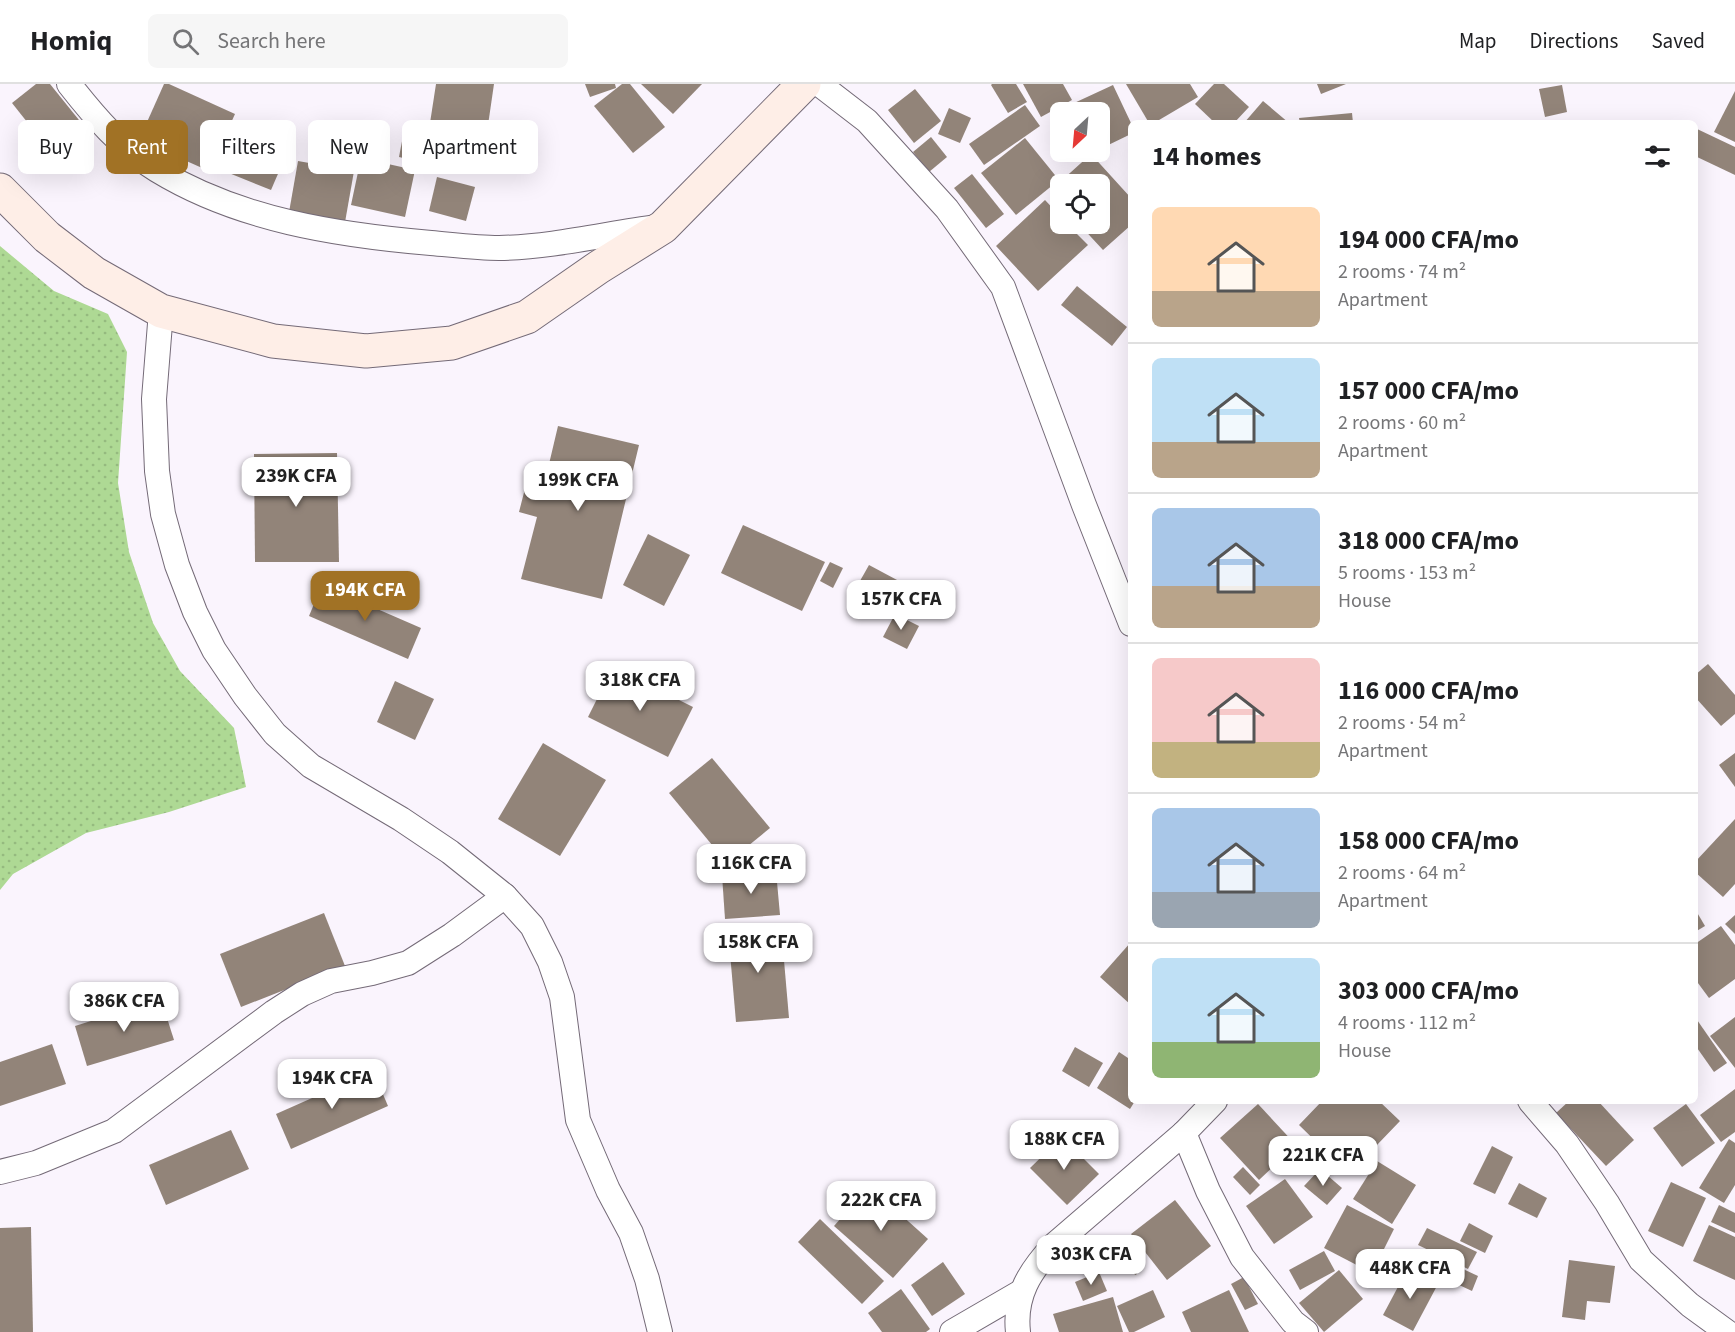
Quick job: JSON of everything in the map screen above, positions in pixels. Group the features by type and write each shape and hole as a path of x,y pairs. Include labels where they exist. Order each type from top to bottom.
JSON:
{"street":[{"path":"69,84 116,138 154,169 200,194 306,226 369,238 498,248 552,244 663,227"},
{"path":"0,190 47,237 85,265 161,311 273,341 366,351 452,343 528,317 599,267 663,227 804,84"},
{"path":"819,84 867,121 939,200 1003,287 1128,616"},
{"path":"161,311 154,399 157,471 163,514 177,566 195,612 214,650 245,696 275,734 310,766 450,852 505,896 532,926 550,962 562,998 578,1120 604,1180 631,1233 647,1279 660,1332"},
{"path":"0,1172 36,1163 114,1131 274,1012 302,994 331,981 372,974 408,963 452,935 505,896"},
{"path":"1018,1332 1021,1292 1036,1265 1054,1245 1184,1133 1212,1104"},
{"path":"1533,1104 1567,1144 1607,1203 1641,1260 1690,1305 1726,1332"},
{"path":"1184,1133 1208,1191 1242,1257 1293,1322 1306,1332"},
{"path":"952,1332 1021,1292"}],"green space":[{"path":"0,246 54,291 108,314 127,352 118,483 129,552 153,623 180,671 234,728 246,787 169,812 86,833 13,874 0,890"}],"building":[{"path":"36,84 50,84 79,120 25,120 12,103"},
{"path":"164,84 169,84 235,114 232,120 200,120 200,167 188,162 188,120 148,120"},
{"path":"436,84 494,84 489,120 430,120"},
{"path":"585,84 615,84 616,88 590,97"},
{"path":"622,84 630,84 665,127 633,153 594,106"},
{"path":"641,84 702,84 673,114"},
{"path":"992,84 1016,84 1027,102 1008,113"},
{"path":"1023,84 1063,84 1072,100 1050,102 1050,112 1041,117"},
{"path":"1126,84 1190,84 1198,97 1159,120 1147,120"},
{"path":"1214,84 1224,84 1249,107 1237,120 1212,120 1195,104"},
{"path":"1317,84 1346,84 1321,94"},
{"path":"1113,85 1130,120 1128,135 1110,144 1110,102 1076,102"},
{"path":"1562,85 1567,112 1545,117 1539,89"},
{"path":"915,89 941,121 914,143 888,110"},
{"path":"1735,91 1735,142 1714,132"},
{"path":"1263,101 1285,120 1247,120"},
{"path":"1025,105 1040,126 984,165 969,144"},
{"path":"949,108 971,118 960,143 938,134"},
{"path":"1352,113 1353,120 1299,120 1299,118"},
{"path":"1698,129 1735,147 1735,175 1698,157"},
{"path":"931,137 947,157 929,172 913,152"},
{"path":"1025,138 1054,174 1050,174 1050,187 1016,215 981,173"},
{"path":"402,141 402,158 399,157"},
{"path":"298,161 308,163 308,174 353,174 344,228 288,218"},
{"path":"1082,162 1098,162 1109,174 1069,174"},
{"path":"390,164 402,167 402,174 414,174 405,217 351,205 358,174 390,174"},
{"path":"231,174 278,174 271,190"},
{"path":"972,174 1004,214 986,228 954,188"},
{"path":"1110,175 1128,195 1128,228 1103,250 1088,234 1110,234"},
{"path":"437,177 475,187 466,221 429,211"},
{"path":"1045,200 1050,205 1050,234 1077,234 1088,245 1038,291 996,246"},
{"path":"1077,286 1127,327 1112,346 1061,305"},
{"path":"558,426 639,445 602,599 521,579 537,517 519,512 528,477 545,481"},
{"path":"337,453 339,562 255,562 254,454"},
{"path":"743,525 825,562 802,611 721,573"},
{"path":"648,534 690,555 664,606 623,585"},
{"path":"830,562 843,568 833,588 820,581"},
{"path":"869,565 912,588 900,612 856,588"},
{"path":"322,585 421,628 408,659 309,616"},
{"path":"895,614 919,626 907,649 883,637"},
{"path":"1708,664 1735,695 1735,714 1721,726 1698,700 1698,672"},
{"path":"613,667 693,707 668,757 588,717"},
{"path":"395,681 434,699 415,740 377,722"},
{"path":"543,743 606,780 560,856 498,819"},
{"path":"1735,753 1735,787 1719,765"},
{"path":"712,758 770,828 727,863 669,793"},
{"path":"1735,819 1735,884 1723,897 1698,875 1698,859"},
{"path":"776,871 780,915 725,919 722,875"},
{"path":"324,913 345,966 241,1007 220,954"},
{"path":"1698,914 1705,926 1698,930"},
{"path":"1735,915 1735,934 1725,924"},
{"path":"781,926 789,1018 736,1022 728,930"},
{"path":"1721,926 1735,945 1735,979 1709,998 1698,983 1698,942"},
{"path":"1128,945 1128,1002 1100,977"},
{"path":"161,999 174,1040 87,1066 75,1026"},
{"path":"1735,1017 1735,1068 1710,1036"},
{"path":"1698,1021 1727,1063 1714,1072 1698,1049"},
{"path":"52,1044 66,1084 0,1106 0,1062"},
{"path":"1075,1047 1103,1063 1089,1087 1062,1071"},
{"path":"1119,1052 1128,1058 1128,1104 1133,1104 1130,1109 1097,1088"},
{"path":"373,1071 388,1106 291,1149 276,1114"},
{"path":"1735,1089 1735,1132 1721,1142 1700,1115"},
{"path":"1258,1104 1296,1145 1259,1180 1220,1138"},
{"path":"1319,1104 1382,1104 1400,1121 1376,1146 1366,1136 1339,1164 1299,1125"},
{"path":"1566,1104 1601,1104 1634,1140 1606,1166 1556,1113"},
{"path":"1686,1104 1715,1143 1682,1167 1653,1128"},
{"path":"231,1130 249,1169 166,1205 149,1165"},
{"path":"1062,1137 1099,1174 1067,1205 1030,1168"},
{"path":"1729,1139 1735,1143 1735,1185 1724,1203 1699,1188"},
{"path":"1492,1146 1513,1157 1495,1194 1473,1184"},
{"path":"1377,1161 1416,1185 1392,1224 1353,1199"},
{"path":"1243,1167 1260,1185 1250,1195 1233,1177"},
{"path":"1320,1169 1342,1188 1327,1205 1304,1186"},
{"path":"1285,1179 1313,1217 1274,1244 1246,1206"},
{"path":"1671,1182 1706,1198 1683,1247 1648,1231"},
{"path":"1519,1183 1547,1198 1537,1218 1508,1204"},
{"path":"869,1186 928,1239 893,1278 834,1226"},
{"path":"1175,1200 1211,1246 1167,1280 1131,1234"},
{"path":"1347,1205 1394,1229 1372,1273 1324,1248"},
{"path":"1719,1205 1735,1213 1735,1233 1711,1222"},
{"path":"820,1219 884,1281 862,1304 798,1242"},
{"path":"1469,1223 1493,1236 1485,1253 1460,1241"},
{"path":"1709,1225 1735,1237 1735,1280 1693,1261"},
{"path":"31,1227 33,1332 0,1332 0,1228"},
{"path":"1427,1228 1477,1252 1468,1269 1418,1245"},
{"path":"1324,1251 1335,1271 1300,1290 1289,1270"},
{"path":"1128,1254 1143,1262 1136,1275 1121,1267"},
{"path":"1569,1260 1615,1266 1610,1303 1587,1301 1585,1320 1562,1317"},
{"path":"943,1262 965,1294 932,1316 911,1285"},
{"path":"1448,1262 1478,1276 1472,1291 1442,1277"},
{"path":"1408,1268 1438,1284 1413,1331 1383,1315"},
{"path":"1339,1270 1363,1299 1324,1332 1299,1303"},
{"path":"1099,1272 1107,1291 1083,1301 1075,1282"},
{"path":"1244,1277 1258,1304 1245,1310 1231,1284"},
{"path":"901,1289 930,1329 926,1332 882,1332 868,1313"},
{"path":"1153,1290 1165,1317 1134,1332 1129,1332 1117,1306"},
{"path":"1229,1290 1249,1332 1191,1332 1182,1312"},
{"path":"1113,1297 1123,1332 1059,1332 1053,1314"}]}
